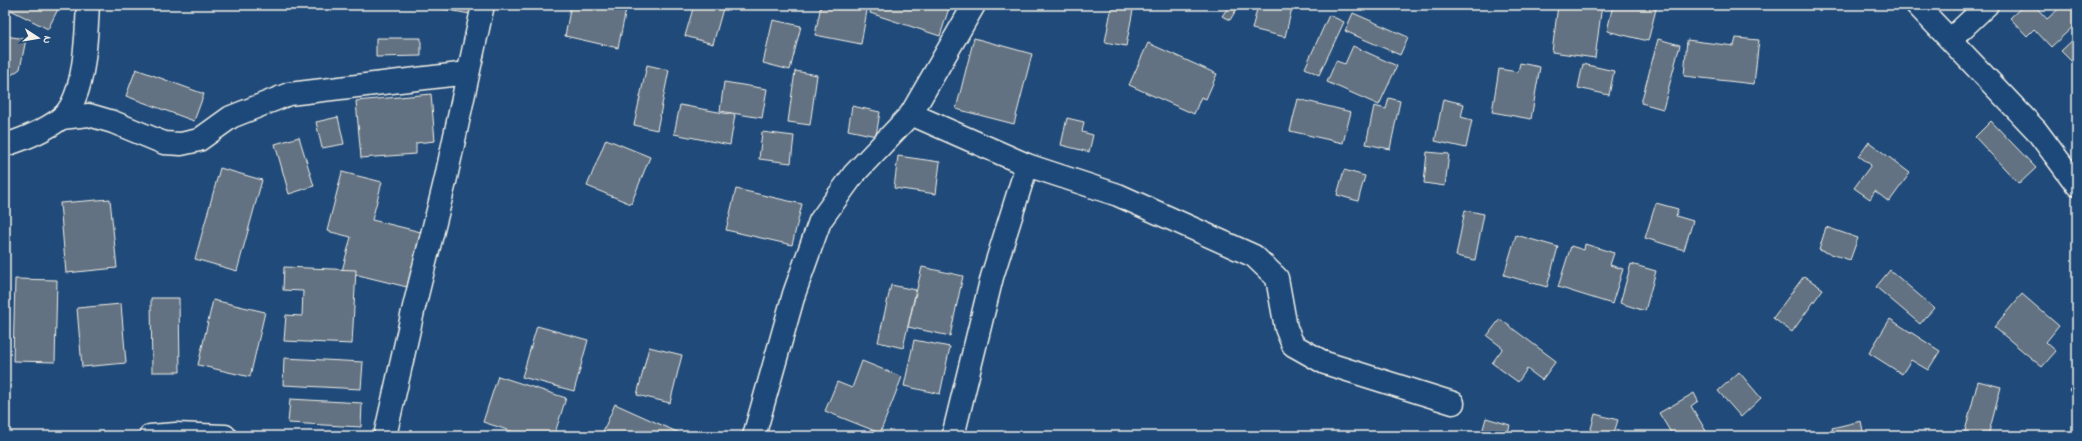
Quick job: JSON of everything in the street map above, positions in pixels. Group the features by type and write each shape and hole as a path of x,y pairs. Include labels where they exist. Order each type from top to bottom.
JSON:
{"street":[{"path":"62,118 77,94 84,63 88,5"},
{"path":"385,436 414,307 445,182 484,5"},
{"path":"754,436 794,294 820,221 854,174 911,114 974,5"},
{"path":"1917,5 2036,130 2077,186"},
{"path":"1951,39 1986,5"},
{"path":"5,145 25,139 62,118 89,115 113,122 164,143 181,144 199,140 231,117 289,94 468,73"},
{"path":"911,114 1027,166 1118,195 1254,256 1277,278 1286,328 1293,345 1324,364 1453,404"},
{"path":"954,436 992,277 1027,166"},
{"path":"150,436 176,434 225,436"}],"building":[{"path":"5,5 60,5 48,29 5,7"},
{"path":"433,5 471,5 470,14 432,7"},
{"path":"571,5 627,5 618,48 565,36"},
{"path":"694,5 724,5 713,44 685,36"},
{"path":"821,5 868,5 861,44 815,35"},
{"path":"872,5 950,5 940,36 870,13"},
{"path":"1112,5 1134,5 1126,46 1105,42"},
{"path":"1220,5 1239,5 1230,20 1222,16 1227,9"},
{"path":"1258,5 1280,5 1292,8 1285,37 1252,29"},
{"path":"1558,5 1602,5 1595,58 1552,52"},
{"path":"1613,5 1657,5 1648,41 1607,31"},
{"path":"2024,5 2034,5 2047,19 2063,5 2077,5 2077,23 2051,47 2034,29 2027,36 2010,18"},
{"path":"1353,13 1408,37 1400,55 1345,31"},
{"path":"1329,15 1344,22 1319,75 1305,68"},
{"path":"773,20 801,26 790,70 763,63"},
{"path":"5,36 26,39 20,69 7,78 5,78"},
{"path":"2077,36 2077,57 2071,61 2061,51"},
{"path":"376,38 421,38 421,56 376,57"},
{"path":"974,38 1032,54 1014,124 956,109"},
{"path":"1736,38 1759,40 1754,84 1684,76 1687,40 1734,46"},
{"path":"1658,39 1680,45 1663,109 1641,103"},
{"path":"1148,43 1217,74 1206,99 1201,97 1194,114 1129,85"},
{"path":"1353,46 1397,66 1379,105 1327,82 1336,61 1345,64"},
{"path":"1520,63 1540,67 1531,119 1492,112 1499,69 1518,72"},
{"path":"1583,64 1614,71 1609,95 1578,88"},
{"path":"647,65 669,70 657,130 634,125"},
{"path":"136,69 204,94 194,121 126,96"},
{"path":"795,71 817,75 810,125 788,122"},
{"path":"724,82 767,89 762,118 720,111"},
{"path":"431,94 435,141 416,143 416,154 361,158 356,101"},
{"path":"1389,98 1400,101 1390,149 1366,144 1374,106 1386,109"},
{"path":"1298,99 1351,112 1343,143 1290,131"},
{"path":"1443,99 1464,104 1461,117 1472,120 1466,148 1435,141"},
{"path":"680,105 735,115 730,145 674,134"},
{"path":"852,106 880,112 876,136 848,130"},
{"path":"338,117 344,144 322,148 316,122"},
{"path":"1067,118 1084,122 1082,132 1093,135 1089,152 1061,145"},
{"path":"1991,121 2036,168 2019,184 1975,137"},
{"path":"762,132 794,136 791,163 759,159"},
{"path":"299,137 314,186 289,194 275,144"},
{"path":"606,139 650,157 631,204 587,186"},
{"path":"1869,142 1910,173 1889,202 1875,191 1870,199 1854,188 1871,165 1859,156"},
{"path":"1427,152 1449,154 1445,186 1424,183"},
{"path":"898,156 940,162 936,194 894,188"},
{"path":"220,168 262,180 237,271 195,259"},
{"path":"1344,170 1365,176 1358,201 1337,195"},
{"path":"342,172 382,182 372,220 421,232 407,287 342,271 351,237 327,231"},
{"path":"736,189 802,204 792,245 726,230"},
{"path":"110,199 117,268 66,273 60,203"},
{"path":"1656,203 1678,209 1676,216 1693,221 1684,250 1645,238"},
{"path":"1465,210 1484,214 1475,260 1456,256"},
{"path":"1826,227 1858,238 1850,260 1819,250"},
{"path":"1516,235 1558,247 1547,287 1504,275"},
{"path":"1585,244 1614,253 1610,265 1623,269 1612,304 1558,287 1571,246 1584,250"},
{"path":"1631,264 1656,271 1645,311 1620,303"},
{"path":"284,267 356,270 352,344 284,341 286,315 302,316 303,291 283,290"},
{"path":"922,267 963,276 950,336 908,327"},
{"path":"1890,270 1934,308 1920,324 1876,287"},
{"path":"1804,276 1823,289 1792,332 1773,318"},
{"path":"15,279 57,280 55,362 13,361"},
{"path":"891,285 916,290 903,348 878,342"},
{"path":"2022,294 2059,326 2046,342 2056,351 2042,367 1994,327"},
{"path":"151,298 179,298 180,372 152,372"},
{"path":"213,300 265,312 250,377 198,365"},
{"path":"121,304 126,363 82,367 77,308"},
{"path":"1500,319 1556,361 1542,380 1527,369 1518,382 1492,363 1503,348 1487,336"},
{"path":"1890,319 1940,351 1928,370 1911,360 1902,374 1869,353"},
{"path":"537,326 588,340 574,391 522,377"},
{"path":"914,340 950,347 940,394 904,386"},
{"path":"649,347 682,355 670,403 637,395"},
{"path":"284,358 363,362 361,389 283,385"},
{"path":"862,361 902,377 880,433 825,411 837,382 852,388"},
{"path":"1739,372 1761,398 1741,417 1718,391"},
{"path":"498,376 566,398 554,436 526,436 483,422"},
{"path":"1978,381 2001,387 1988,436 1964,435"},
{"path":"2077,383 2077,399 2069,390"},
{"path":"1694,393 1698,401 1691,406 1709,436 1673,436 1659,413"},
{"path":"290,399 362,403 361,427 288,423"},
{"path":"615,404 686,436 601,436"},
{"path":"1595,414 1618,420 1613,436 1589,436"},
{"path":"1486,418 1510,425 1507,436 1481,436"},
{"path":"1861,421 1864,436 1834,436 1832,428"}]}
